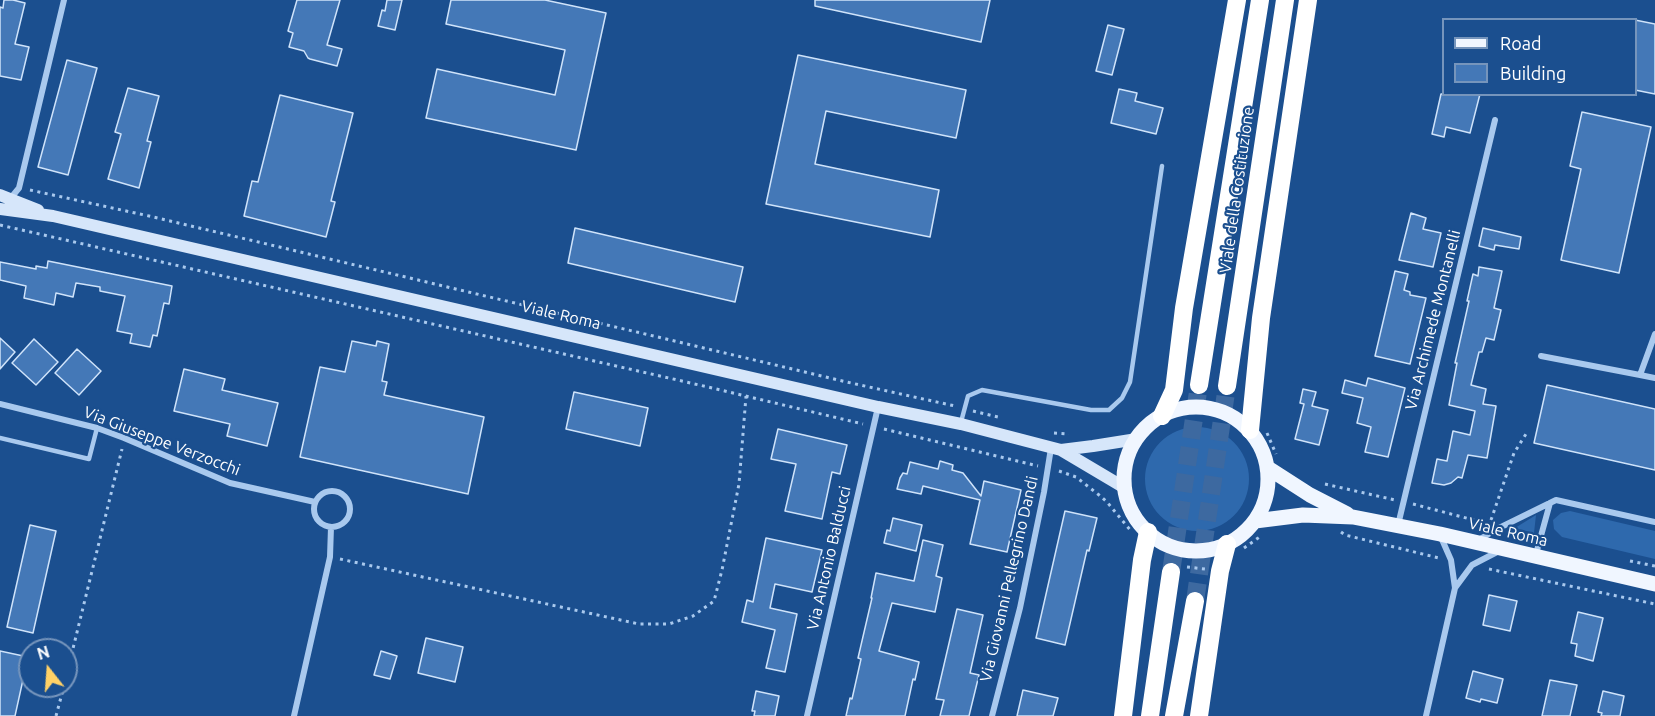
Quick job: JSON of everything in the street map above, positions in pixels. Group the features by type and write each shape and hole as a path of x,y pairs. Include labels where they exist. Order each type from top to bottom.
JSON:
{"highway":[{"path":"1162,416 1174,390 1184,308 1237,0"},
{"name":"Viale della Costituzione","path":"1199,385 1260,0"},
{"name":"Viale della Costituzione","path":"1227,386 1285,0"},
{"path":"1257,428 1261,318 1308,0"},
{"path":"1123,716 1142,560 1140,536"},
{"path":"1199,716 1220,571 1227,544"},
{"path":"1150,716 1171,572"},
{"path":"1174,716 1195,602"}],"main road":[{"name":"Viale Roma","path":"5,197 53,216"},
{"name":"Viale Roma","path":"0,210 53,216 878,407 961,424 1056,448 1125,488"},
{"path":"1184,408 1208,408 1257,428 1262,448 1274,463 1264,505 1255,521 1242,535 1227,544 1206,550 1185,550 1140,536 1137,519 1129,504 1125,488 1125,471 1129,454 1137,439 1148,426 1162,416 1184,408"},
{"name":"Viale Roma","path":"1056,448 1093,446 1137,439"},
{"name":"Viale Roma","path":"1274,463 1310,495 1353,517"},
{"name":"Viale Roma","path":"1255,521 1303,515 1353,517 1440,534 1655,584"}],"street":[{"path":"5,197 19,188 64,0"},
{"name":"Via Archimede Montanelli","path":"1398,526 1495,120"},
{"path":"1640,375 1655,334"},
{"path":"1541,356 1655,378"},
{"name":"Via Giuseppe Verzocchi","path":"0,404 97,428 230,483 315,502"},
{"name":"Via Antonio Balducci","path":"807,716 878,407"},
{"name":"Via Giovanni Pellegrino Dandi","path":"992,716 1020,608 1048,468 1056,448"},
{"path":"333,490 348,499 351,510 342,524 331,527 325,526 316,519 314,508 315,502 322,493 333,490"},
{"path":"1474,543 1556,500 1655,522"},
{"path":"1536,556 1550,503"},
{"path":"294,716 330,557 331,527"},
{"path":"1426,716 1455,588 1451,560 1440,534"},
{"path":"1455,588 1472,565 1502,549"}],"lane":[{"path":"961,424 968,396 982,390 1090,410 1109,410 1122,398 1130,382 1162,166"},
{"path":"0,438 89,459 97,428"}],"path":[{"path":"19,188 149,216 1009,420"},
{"path":"0,225 746,396 1048,468 1076,477 1107,502 1131,531 1140,536"},
{"path":"330,557 639,624 669,624 693,616 714,601 722,570 739,484 746,396"},
{"path":"1257,428 1274,451 1274,463"},
{"path":"1054,433 1076,434"},
{"path":"1322,483 1489,525 1514,453 1526,434"},
{"path":"75,638 124,438"},
{"path":"1336,528 1345,535 1451,560"},
{"path":"1240,557 1245,546 1264,534"},
{"path":"1622,559 1655,566"},
{"path":"1472,565 1655,604"},
{"path":"56,716 61,698"}],"shaded area":[{"path":"1197,427 1217,431 1234,442 1245,459 1249,479 1245,499 1234,516 1217,527 1197,531 1177,527 1160,516 1149,499 1145,479 1149,459 1160,442 1177,431"},
{"path":"1570,511 1655,531 1655,559 1562,537 1554,529 1553,520 1561,513"},
{"path":"1536,515 1534,533 1515,528"}],"building":[{"path":"4,0 25,3 15,44 29,47 21,80 0,76 0,7 3,8"},
{"path":"297,0 340,0 327,45 342,49 337,66 310,59 304,51 289,47 293,33 288,31"},
{"path":"387,0 402,0 395,30 378,26"},
{"path":"451,0 545,0 606,13 576,150 426,118 437,69 555,95 565,50 446,24"},
{"path":"815,0 990,0 981,42 815,6"},
{"path":"1637,20 1655,24 1655,94 1637,90"},
{"path":"1108,25 1124,29 1112,75 1096,71"},
{"path":"798,55 966,90 956,138 826,111 815,164 939,190 930,237 766,204"},
{"path":"67,60 97,68 68,175 38,167"},
{"path":"128,88 159,96 147,141 151,142 139,188 108,179 121,134 115,132"},
{"path":"1119,89 1137,93 1135,101 1163,108 1156,134 1111,123"},
{"path":"1441,94 1442,96 1479,96 1470,133 1446,127 1444,137 1432,134"},
{"path":"280,95 353,113 331,201 335,202 326,237 244,216 252,181 258,182"},
{"path":"1582,112 1651,127 1619,273 1561,260 1581,169 1570,166"},
{"path":"1411,213 1426,218 1423,229 1441,233 1433,267 1399,260"},
{"path":"575,228 743,267 735,302 568,263"},
{"path":"1483,228 1521,237 1519,249 1495,245 1494,250 1479,246"},
{"path":"48,261 172,286 169,304 164,303 157,336 153,335 150,347 130,343 132,334 117,331 125,296 100,291 100,287 76,283 73,297 56,293 54,305 24,298 26,286 0,280 0,262 36,269 36,266 47,268"},
{"path":"1479,267 1502,271 1494,308 1501,310 1494,340 1486,338 1482,352 1479,352 1471,385 1486,389 1483,404 1496,406 1487,458 1468,455 1462,478 1458,477 1444,485 1432,483 1437,459 1447,461 1453,431 1470,435 1475,411 1449,405 1457,363 1455,363 1469,301 1467,301 1473,274 1478,276"},
{"path":"1395,271 1408,274 1404,290 1410,292 1410,295 1426,298 1410,364 1375,356"},
{"path":"0,338 15,352 0,369"},
{"path":"34,339 58,362 36,385 12,363"},
{"path":"352,341 376,346 377,341 389,344 382,381 387,382 384,395 484,417 468,494 300,457 320,367 345,372"},
{"path":"77,349 101,371 79,395 55,373"},
{"path":"184,369 225,379 222,390 278,403 267,446 227,436 230,424 174,411"},
{"path":"1368,378 1405,388 1388,457 1365,452 1371,427 1357,423 1363,398 1342,393 1345,380 1366,386"},
{"path":"1547,385 1655,409 1655,470 1534,443"},
{"path":"1303,389 1316,392 1312,406 1328,410 1319,445 1295,439 1304,404 1300,403"},
{"path":"574,392 648,408 640,446 566,429"},
{"path":"778,429 847,445 840,474 832,472 822,519 785,511 796,464 771,459"},
{"path":"940,461 953,465 952,470 963,473 981,496 984,481 1021,490 1007,552 970,544 980,500 923,486 921,494 897,489 903,473 907,474 910,462 938,469"},
{"path":"1065,511 1097,518 1089,551 1087,550 1065,645 1036,638"},
{"path":"893,518 922,525 916,551 884,543"},
{"path":"30,525 56,531 33,633 7,627"},
{"path":"766,538 822,550 812,592 775,584 770,608 797,614 785,672 766,668 775,630 742,622 747,600 753,602"},
{"path":"923,540 943,545 936,576 942,578 935,612 892,603 879,651 919,662 905,716 846,716 861,659 858,658 876,573 914,581"},
{"path":"1489,595 1517,601 1510,631 1483,625"},
{"path":"957,609 983,615 970,673 979,675 969,716 940,716 944,700 936,699"},
{"path":"1578,612 1603,618 1593,661 1575,656 1577,644 1571,643"},
{"path":"426,638 463,647 455,682 418,673"},
{"path":"0,651 18,655 19,698 15,716 0,716"},
{"path":"381,651 397,656 390,679 374,675"},
{"path":"1473,671 1503,679 1497,703 1466,698"},
{"path":"1550,680 1577,685 1570,716 1542,716"},
{"path":"1023,690 1058,698 1053,716 1017,716"},
{"path":"756,691 779,696 775,716 754,716 755,711 752,711"},
{"path":"1603,691 1624,696 1620,716 1601,716 1602,713 1598,712"}],"tunnel":[{"path":"1171,572 1199,385"},
{"path":"1195,601 1227,386"}]}
